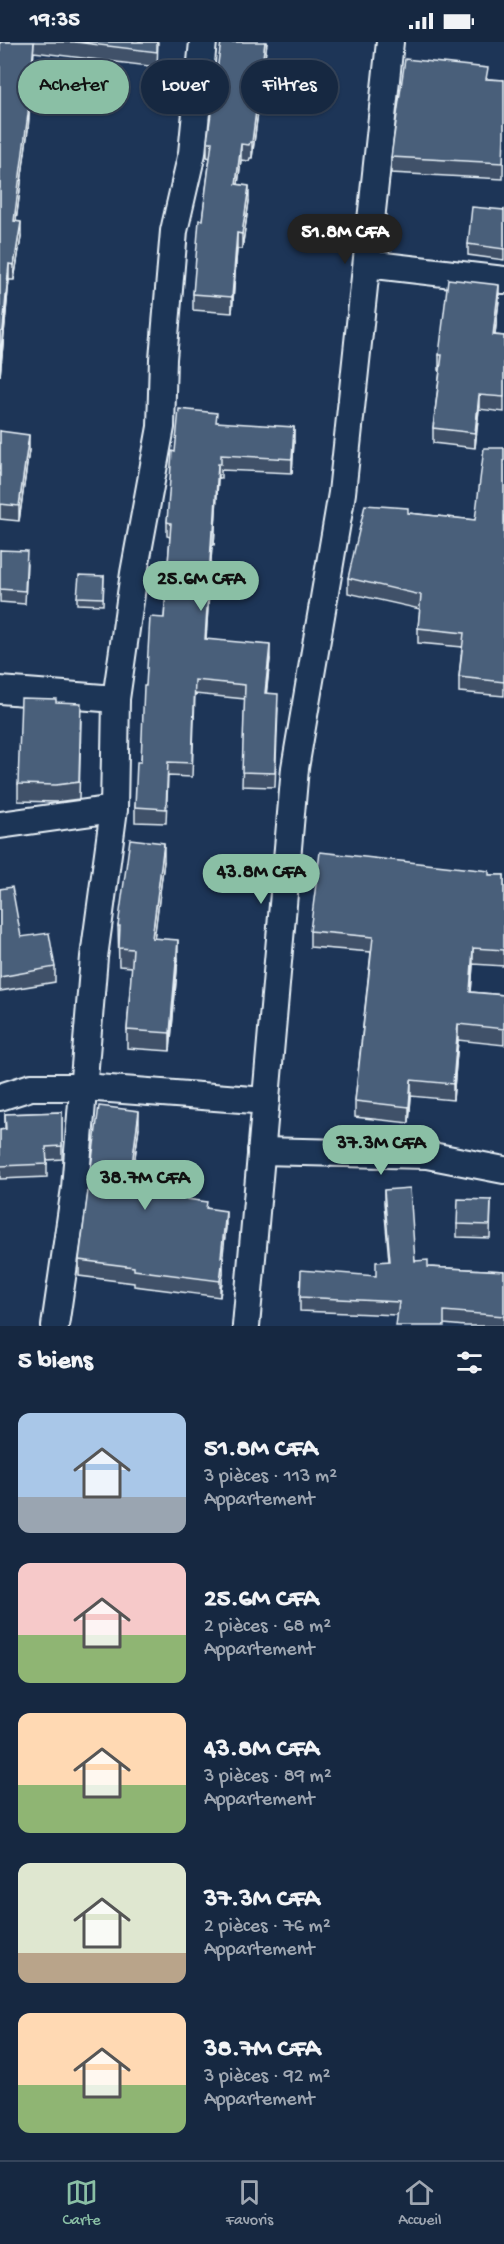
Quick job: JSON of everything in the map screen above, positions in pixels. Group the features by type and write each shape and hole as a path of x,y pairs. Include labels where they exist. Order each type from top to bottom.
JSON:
{"street":[{"path":"55,1326 75,1188 94,957 114,809 116,699 134,573 161,427 163,359 174,231 192,153 203,42"},
{"path":"246,1326 295,768 342,493 390,42"},
{"path":"367,264 504,280"},
{"path":"0,690 116,699"},
{"path":"0,825 114,809"},
{"path":"0,1097 31,1087 84,1087 266,1101"},
{"path":"261,1151 427,1155 504,1170"}],"building":[{"path":"0,42 34,42 32,60 18,60 18,114 28,114 14,221 21,222 14,265 9,264 0,361"},
{"path":"75,42 157,42 157,52"},
{"path":"221,42 265,42 263,60 241,60 241,114 256,114 252,142 249,145 241,144 236,184 249,186 242,234 237,233 232,297 193,294 199,220 202,220 212,142 207,142 211,114 229,114 229,60 218,60"},
{"path":"405,59 488,68 486,79 504,80 503,163 391,157"},
{"path":"472,207 504,210 504,249 468,244"},
{"path":"448,279 499,285 493,335 504,336 504,397 479,395 475,433 433,428"},
{"path":"179,409 217,413 216,422 294,427 292,459 221,455 221,464 218,464 214,531 212,531 205,639 270,645 265,693 278,694 275,773 242,772 245,685 195,680 192,763 168,762 166,809 135,807 137,762 141,762 150,617 164,618 171,523 167,522 172,451 175,452"},
{"path":"0,431 29,435 19,506 0,504"},
{"path":"484,448 504,448 504,682 459,677 464,633 418,628 421,595 348,578 365,505 408,508 408,513 475,520"},
{"path":"0,550 27,551 25,591 0,589"},
{"path":"79,575 104,576 103,598 77,597"},
{"path":"21,698 56,699 56,702 81,703 79,782 56,785 18,784"},
{"path":"130,839 164,843 152,938 178,940 170,1033 127,1030 133,949 119,948 120,926 118,926"},
{"path":"320,852 489,871 489,875 504,875 504,950 473,948 470,992 504,995 504,1029 458,1024 453,1084 411,1080 409,1107 355,1101 373,937 310,931"},
{"path":"12,887 21,937 49,933 55,967 0,977 0,889"},
{"path":"99,1106 139,1111 131,1172 188,1176 187,1199 207,1202 206,1208 226,1211 220,1281 79,1260"},
{"path":"62,1112 62,1146 46,1147 47,1164 0,1166 0,1130 6,1129 5,1114"},
{"path":"410,1188 415,1261 428,1260 428,1267 504,1271 504,1316 444,1311 444,1326 396,1326 399,1302 300,1297 301,1270 376,1276 376,1262 390,1261 384,1190"},
{"path":"458,1199 491,1200 490,1225 457,1224"}]}
